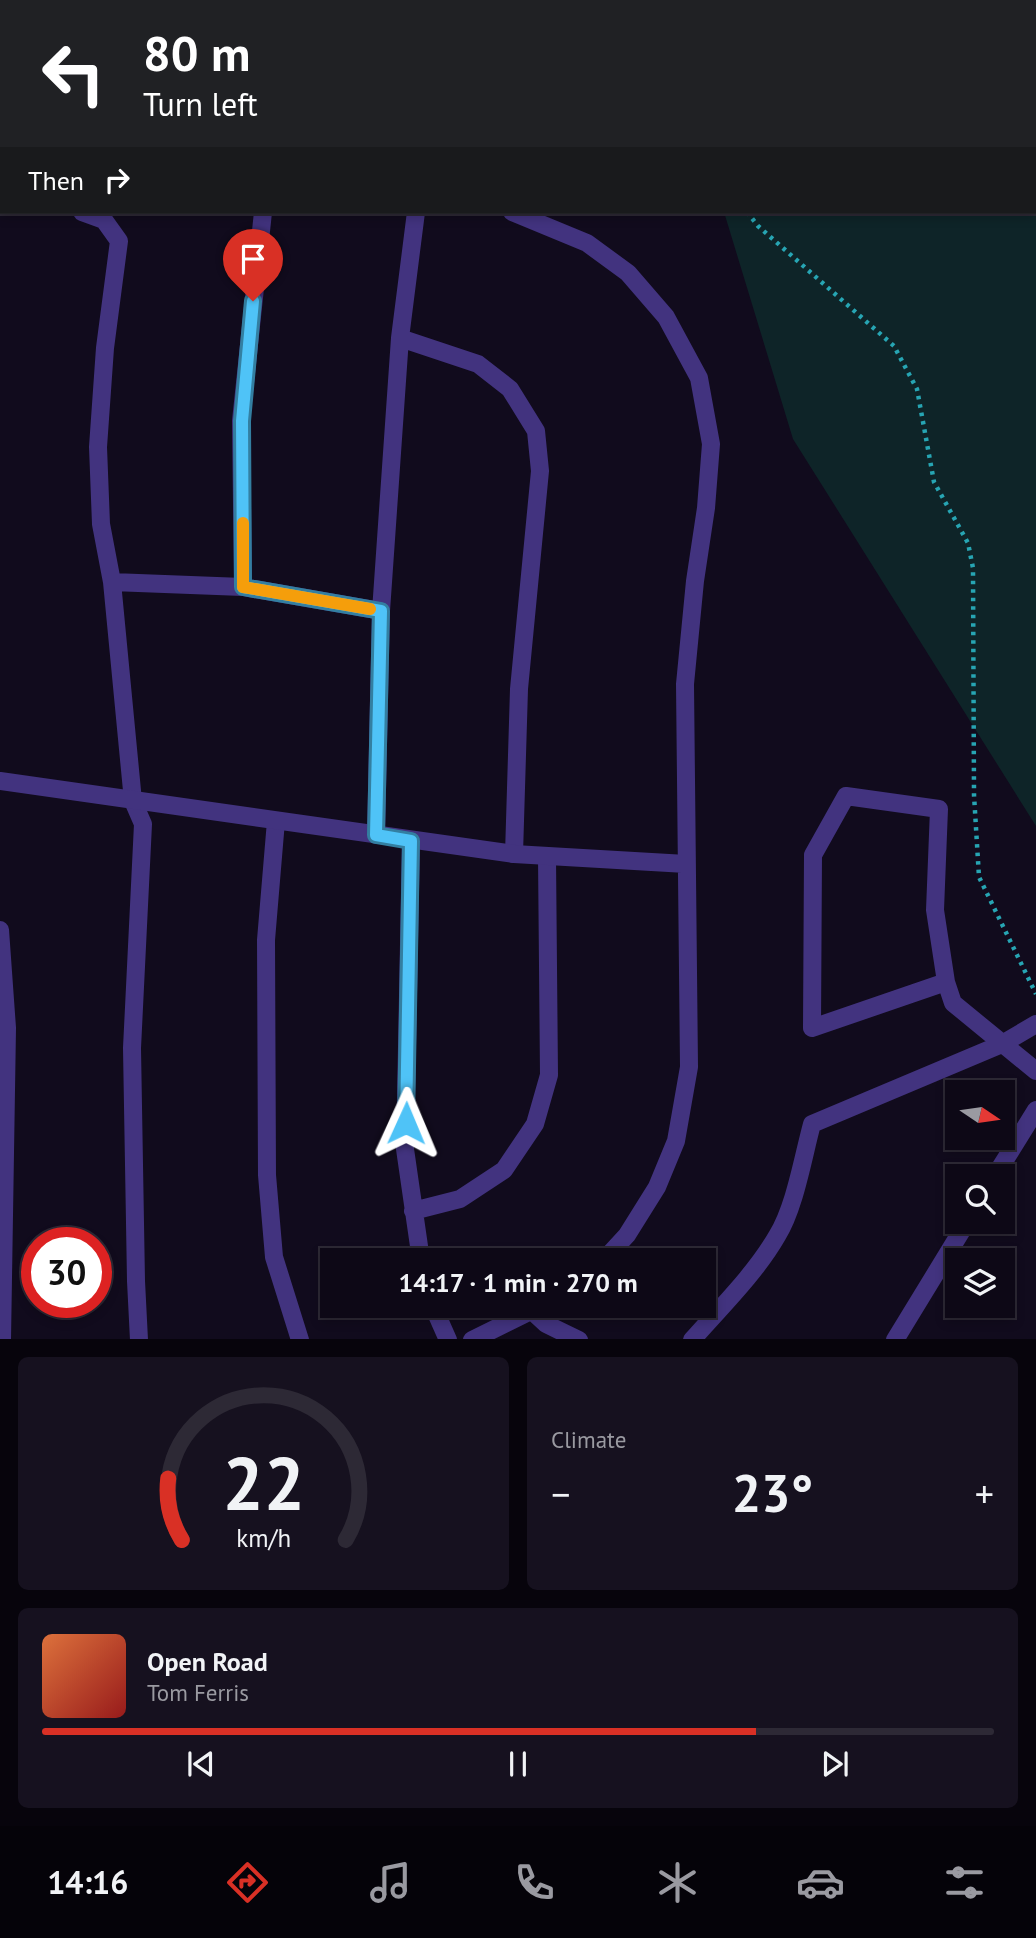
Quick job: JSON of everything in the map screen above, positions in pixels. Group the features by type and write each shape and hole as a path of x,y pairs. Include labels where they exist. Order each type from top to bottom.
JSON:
{"street":[{"path":"88,214 104,220 118,241 105,348 98,447 101,524 112,582 133,801 143,824 132,1048 139,1339"},
{"path":"243,587 242,421 263,214"},
{"path":"376,835 381,611 400,338 416,214"},
{"path":"517,214 587,243 628,273 666,317 699,378 711,444 685,684 689,1067 676,1141 657,1187 627,1235 615,1248"},
{"path":"400,338 478,364 510,389 536,431 540,471 519,689 514,854"},
{"path":"112,582 243,587 381,611"},
{"path":"0,781 514,854 686,864"},
{"path":"946,982 812,1028 813,855 846,796 939,809 935,910 946,982 953,1003 1036,1071"},
{"path":"276,821 266,940 267,1175 274,1256 300,1339"},
{"path":"411,841 405,1149 419,1248"},
{"path":"413,1211 460,1199 504,1170 536,1124 548,1075 547,857"},
{"path":"0,930 7,1028 2,1339"},
{"path":"692,1339 743,1282 778,1236 793,1196 812,1124 1002,1044 1036,1024"},
{"path":"1002,1164 1036,1110"},
{"path":"895,1339 960,1234"},
{"path":"438,1318 448,1339"},
{"path":"472,1339 516,1318"},
{"path":"543,1318 546,1324 579,1339"}],"path":[{"path":"749,214 758,226 894,346 917,389 934,482 968,543 974,568 974,795 979,877 1036,995"}],"green space":[{"path":"725,214 1036,214 1036,826 793,439"}],"slow traffic":[{"path":"243,523 243,587 370,609"}],"route":[{"path":"253,301 242,421 243,587 381,611 376,835 411,841 406,1123"}]}
